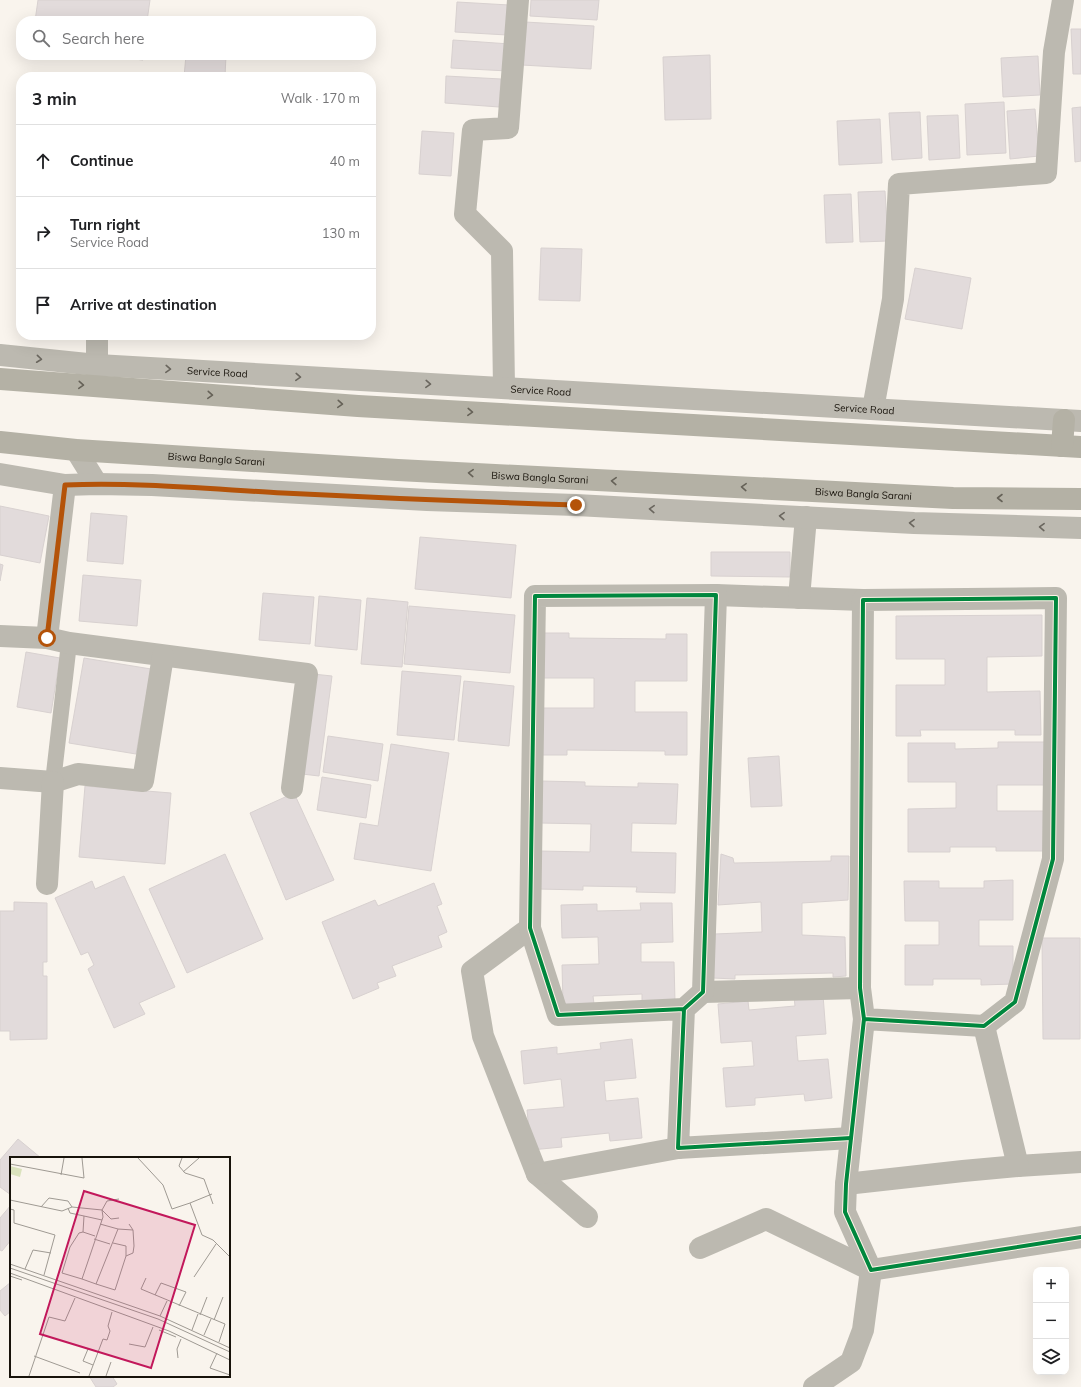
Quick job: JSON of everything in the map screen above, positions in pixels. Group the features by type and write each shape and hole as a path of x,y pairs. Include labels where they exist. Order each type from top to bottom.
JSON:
{"main road":[{"path":"0,379 358,406 1072,447 1073,420"},
{"name":"Biswa Bangla Sarani","path":"0,442 76,450 398,470 953,498 1081,499"}],"street":[{"path":"504,388 502,251 465,214 473,130 508,128 518,0"},
{"path":"873,409 893,299 899,184 1046,173 1054,52 1062,0"},
{"path":"97,340 97,365"},
{"name":"Service Road","path":"0,355 97,365 1073,420"},
{"path":"76,450 97,484"},
{"path":"0,474 65,485 152,485 427,500 576,505 914,523 1081,528"},
{"path":"47,638 65,485"},
{"path":"799,598 806,517"},
{"path":"703,992 716,595"},
{"path":"860,988 703,992 684,1009 558,1015 530,928 535,596 716,595 863,600 1056,598 1053,859 1015,1002 984,1026 864,1019"},
{"path":"814,1387 851,1362 863,1330 871,1270 844,1212 864,1019 860,988 863,600"},
{"path":"0,636 47,638 68,643 307,674 292,788"},
{"path":"0,778 53,782 78,774 143,781 163,656"},
{"path":"47,884 53,782"},
{"path":"530,928 472,971 483,1036 537,1174 587,1217"},
{"path":"678,1148 684,1009"},
{"path":"984,1026 1018,1166"},
{"path":"537,1174 678,1148 851,1138"},
{"path":"846,1184 962,1171 1081,1162"},
{"path":"700,1248 766,1219 871,1270 1081,1237"}],"lane":[{"path":"53,782 68,643"}],"building":[{"path":"38,0 150,0 148,16 36,16"},
{"path":"531,0 599,0 597,20 530,16"},
{"path":"457,2 509,5 507,35 455,32"},
{"path":"525,22 594,26 591,69 522,65"},
{"path":"1071,29 1081,29 1081,74 1073,74"},
{"path":"453,40 510,44 508,71 451,68"},
{"path":"710,55 711,119 665,120 663,57"},
{"path":"1038,56 1040,95 1003,97 1001,58"},
{"path":"186,60 226,60 225,72 184,72"},
{"path":"446,76 501,79 499,107 445,103"},
{"path":"1004,102 1006,153 967,155 965,104"},
{"path":"1081,107 1081,161 1075,162 1072,108"},
{"path":"1035,109 1039,156 1010,159 1007,111"},
{"path":"920,112 922,158 892,160 889,113"},
{"path":"958,115 960,158 929,160 927,116"},
{"path":"880,119 882,163 839,165 837,121"},
{"path":"422,131 454,133 451,176 419,174"},
{"path":"885,191 888,241 860,242 858,192"},
{"path":"851,194 853,242 826,243 824,195"},
{"path":"541,248 582,249 580,301 539,300"},
{"path":"915,268 971,278 962,329 905,319"},
{"path":"0,506 49,516 40,563 0,555"},
{"path":"91,513 127,516 123,564 87,561"},
{"path":"420,537 516,545 511,598 415,589"},
{"path":"711,552 790,552 790,577 711,576"},
{"path":"0,564 3,565 0,581"},
{"path":"83,575 141,580 137,626 79,621"},
{"path":"263,593 314,597 310,644 259,640"},
{"path":"319,596 361,600 357,650 315,646"},
{"path":"367,598 408,602 402,667 361,664"},
{"path":"409,606 515,615 510,673 404,664"},
{"path":"1042,615 1042,656 987,657 987,692 1040,691 1041,735 1015,735 1015,730 920,730 921,736 896,736 896,685 945,685 945,659 896,659 896,616"},
{"path":"542,633 569,633 569,638 666,639 666,634 687,634 687,681 635,681 635,712 687,712 687,755 665,755 665,751 567,750 567,755 541,755 542,708 594,708 594,678 542,678"},
{"path":"26,652 60,658 51,713 17,707"},
{"path":"84,658 151,669 136,754 69,743"},
{"path":"402,671 461,676 454,740 397,735"},
{"path":"313,674 332,676 319,776 302,774"},
{"path":"464,681 514,686 509,746 458,741"},
{"path":"328,736 383,744 378,781 323,772"},
{"path":"998,742 1045,742 1045,785 997,785 997,811 1046,811 1046,851 996,851 996,847 950,847 950,852 908,852 908,809 956,808 956,782 908,782 908,743 955,743 955,749 998,748"},
{"path":"391,744 449,753 431,871 354,859 360,823 378,826"},
{"path":"779,756 782,806 751,807 748,758"},
{"path":"322,777 371,785 366,818 317,810"},
{"path":"541,781 585,782 585,786 638,787 638,783 678,784 676,824 632,823 631,852 676,853 675,893 636,892 637,887 583,886 583,890 538,889 539,851 590,852 591,824 540,823"},
{"path":"85,786 171,793 165,864 79,857"},
{"path":"294,793 334,880 286,900 250,813"},
{"path":"225,854 263,939 187,973 149,889"},
{"path":"721,854 733,858 734,863 831,861 831,856 849,856 848,900 802,903 802,935 845,937 846,976 833,977 833,973 735,975 735,979 713,978 715,934 762,932 761,902 718,905"},
{"path":"124,876 175,987 139,1003 145,1014 114,1028 88,969 94,965 88,952 81,955 55,898 92,881 95,889"},
{"path":"1013,880 1013,920 979,920 979,946 1013,946 1013,984 981,985 981,979 933,979 933,985 905,985 905,945 939,945 939,921 905,921 904,881 939,881 939,888 984,888 984,881"},
{"path":"434,883 442,904 437,906 447,932 438,936 442,947 392,966 396,976 377,983 379,988 353,999 322,922 375,900 378,906"},
{"path":"14,902 47,903 47,962 43,962 43,976 47,976 47,1039 10,1040 10,1031 0,1031 0,911 14,911"},
{"path":"640,903 672,903 673,942 641,943 641,962 674,962 675,1002 642,1003 642,994 593,996 594,1004 563,1004 562,965 599,964 598,937 562,938 561,905 597,904 597,911 641,910"},
{"path":"1042,938 1080,938 1080,1039 1043,1039"},
{"path":"823,995 826,1034 796,1036 798,1061 828,1059 832,1098 805,1101 804,1094 755,1098 755,1105 726,1107 723,1068 754,1066 752,1041 721,1043 718,1004 748,1001 749,1010 795,1006 794,997"},
{"path":"632,1039 636,1078 604,1081 606,1101 638,1098 642,1138 610,1141 609,1133 561,1138 562,1147 531,1150 527,1110 564,1107 561,1079 524,1084 521,1051 557,1047 557,1054 601,1049 600,1043"},
{"path":"18,1139 40,1157 10,1157 10,1194 0,1187 0,1160"},
{"path":"10,1206 10,1241 2,1251 0,1250 0,1218"},
{"path":"10,1283 10,1312 5,1316 0,1310 0,1291"},
{"path":"90,1377 113,1377 117,1384 113,1387 96,1387"}],"cycle path":[{"path":"684,1009 558,1015 530,928 535,596 716,595 703,992 684,1009 678,1148 851,1138"},
{"path":"864,1019 984,1026 1015,1002 1053,859 1056,598 863,600 860,988 864,1019 846,1184 845,1212 871,1270 1081,1237"}],"route":[{"path":"47,638 65,485 152,485 427,500 576,505"}]}
